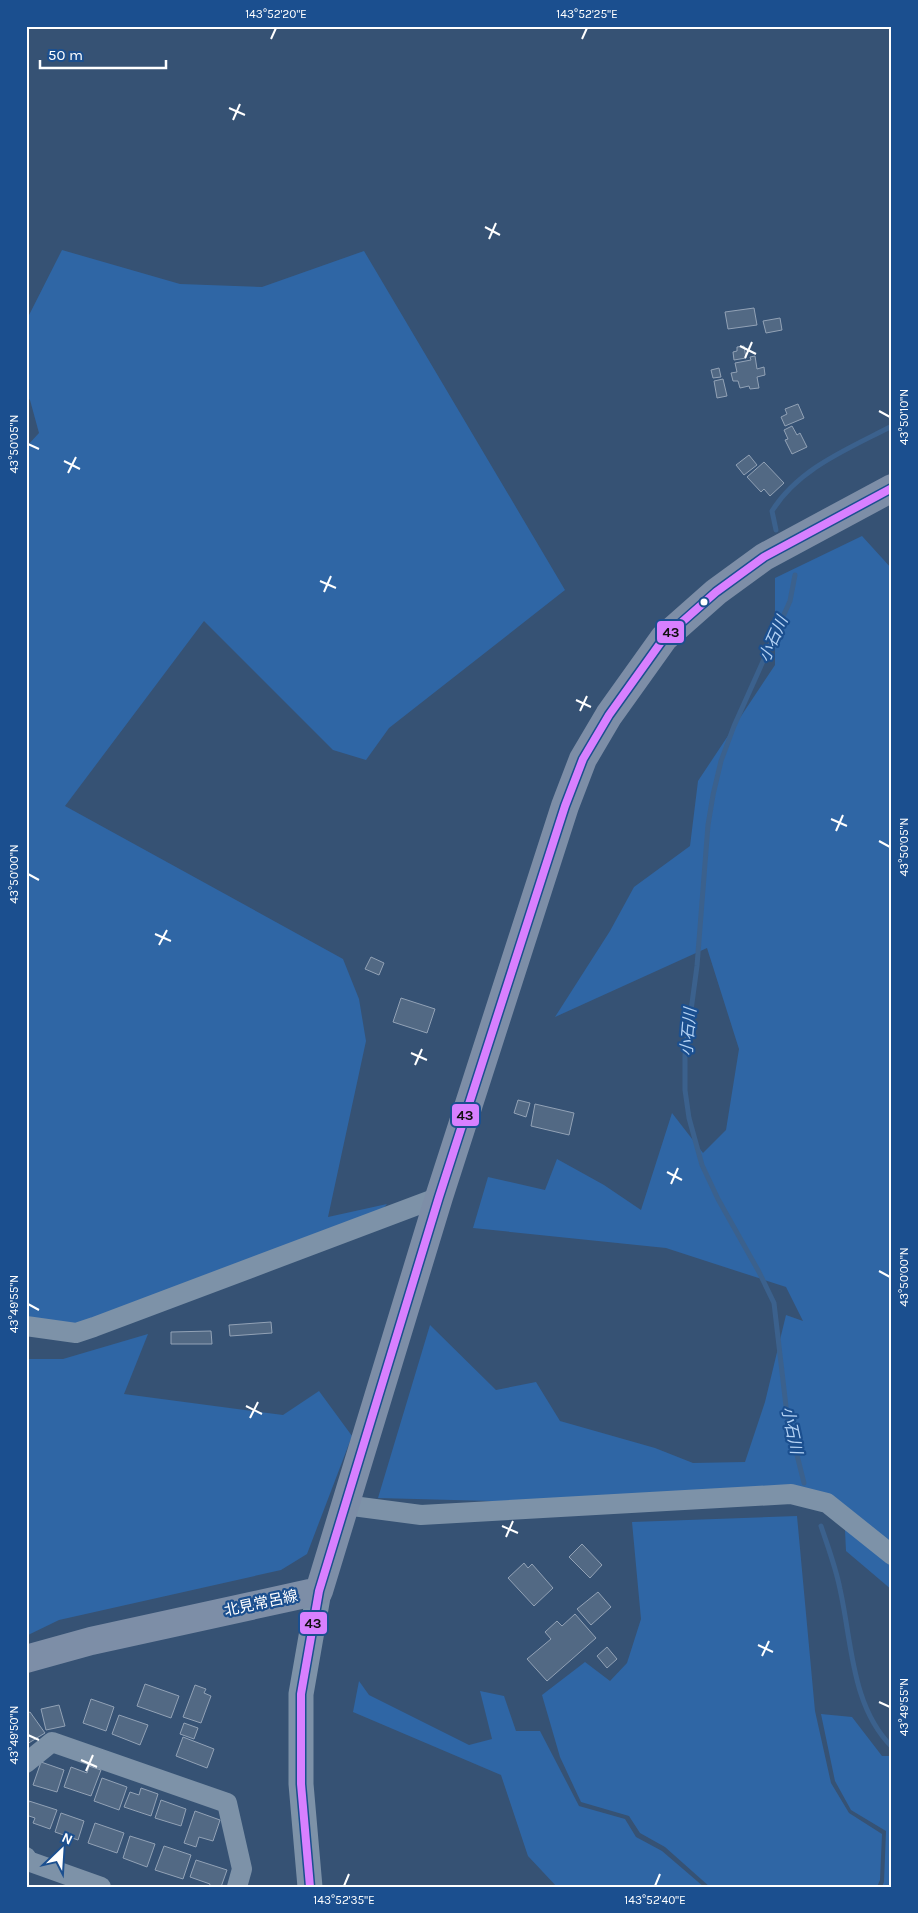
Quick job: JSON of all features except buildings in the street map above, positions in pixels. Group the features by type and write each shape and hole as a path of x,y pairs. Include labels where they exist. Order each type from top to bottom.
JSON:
{"main road":[{"name":"北見常呂線","path":"26,1659 91,1641 319,1590 439,1197 565,806 583,759 608,715 664,638 716,592 764,557 892,488"}],"street":[{"path":"26,1326 76,1333 439,1197"},
{"path":"345,1505 420,1515 791,1494 827,1503 892,1554"},
{"path":"310,1887 301,1784 301,1694 319,1590"},
{"path":"26,1762 52,1742 228,1804 242,1869 237,1887"},
{"path":"26,1858 28,1861 101,1887"}],"shaded area":[{"path":"62,250 180,284 262,287 364,251 565,590 389,728 366,760 333,750 204,621 65,806 343,959 359,999 366,1041 328,1217 387,1204 376,1217 69,1330 26,1323 26,447 39,433 30,400 26,396 26,321"},
{"path":"862,536 892,569 892,1590 846,1551 844,1509 798,1486 573,1503 378,1498 430,1325 496,1390 536,1382 560,1421 655,1448 693,1463 745,1462 765,1402 786,1315 803,1321 786,1287 666,1248 473,1228 488,1177 545,1190 557,1159 604,1185 641,1210 672,1113 703,1153 726,1130 739,1049 707,948 555,1017 610,931 634,887 690,846 698,781 775,665 775,578"},
{"path":"148,1334 124,1394 283,1415 319,1391 352,1436 307,1554 281,1570 59,1620 26,1636 26,1359 63,1359"},
{"path":"797,1516 815,1711 831,1783 849,1813 882,1834 880,1880 877,1887 710,1887 665,1847 640,1833 629,1816 581,1802 560,1757 542,1695 585,1662 610,1681 627,1663 641,1619 632,1522"},
{"path":"359,1681 369,1695 469,1745 492,1739 480,1691 504,1696 516,1731 540,1731 579,1806 625,1819 636,1837 662,1851 704,1887 557,1887 528,1856 501,1775 353,1712"},
{"path":"821,1714 852,1717 882,1756 892,1756 892,1887 882,1887 884,1882 886,1831 851,1810 835,1781"}],"waterway":[{"name":"小石川","path":"776,530 772,511 796,483 826,461 892,426"},
{"name":"小石川","path":"795,575 790,601 734,726 721,761 713,795 708,825 697,966 685,1055 685,1090 689,1118 702,1165 718,1199 774,1303 787,1415 804,1483"},
{"name":"小石川","path":"821,1526 838,1581 855,1672 861,1693 878,1731 892,1747"}],"transit line":[{"name":"43","path":"310,1887 301,1784 301,1694 319,1591 439,1197 565,806 583,759 609,715 664,638 716,592 764,557 892,488"}]}
